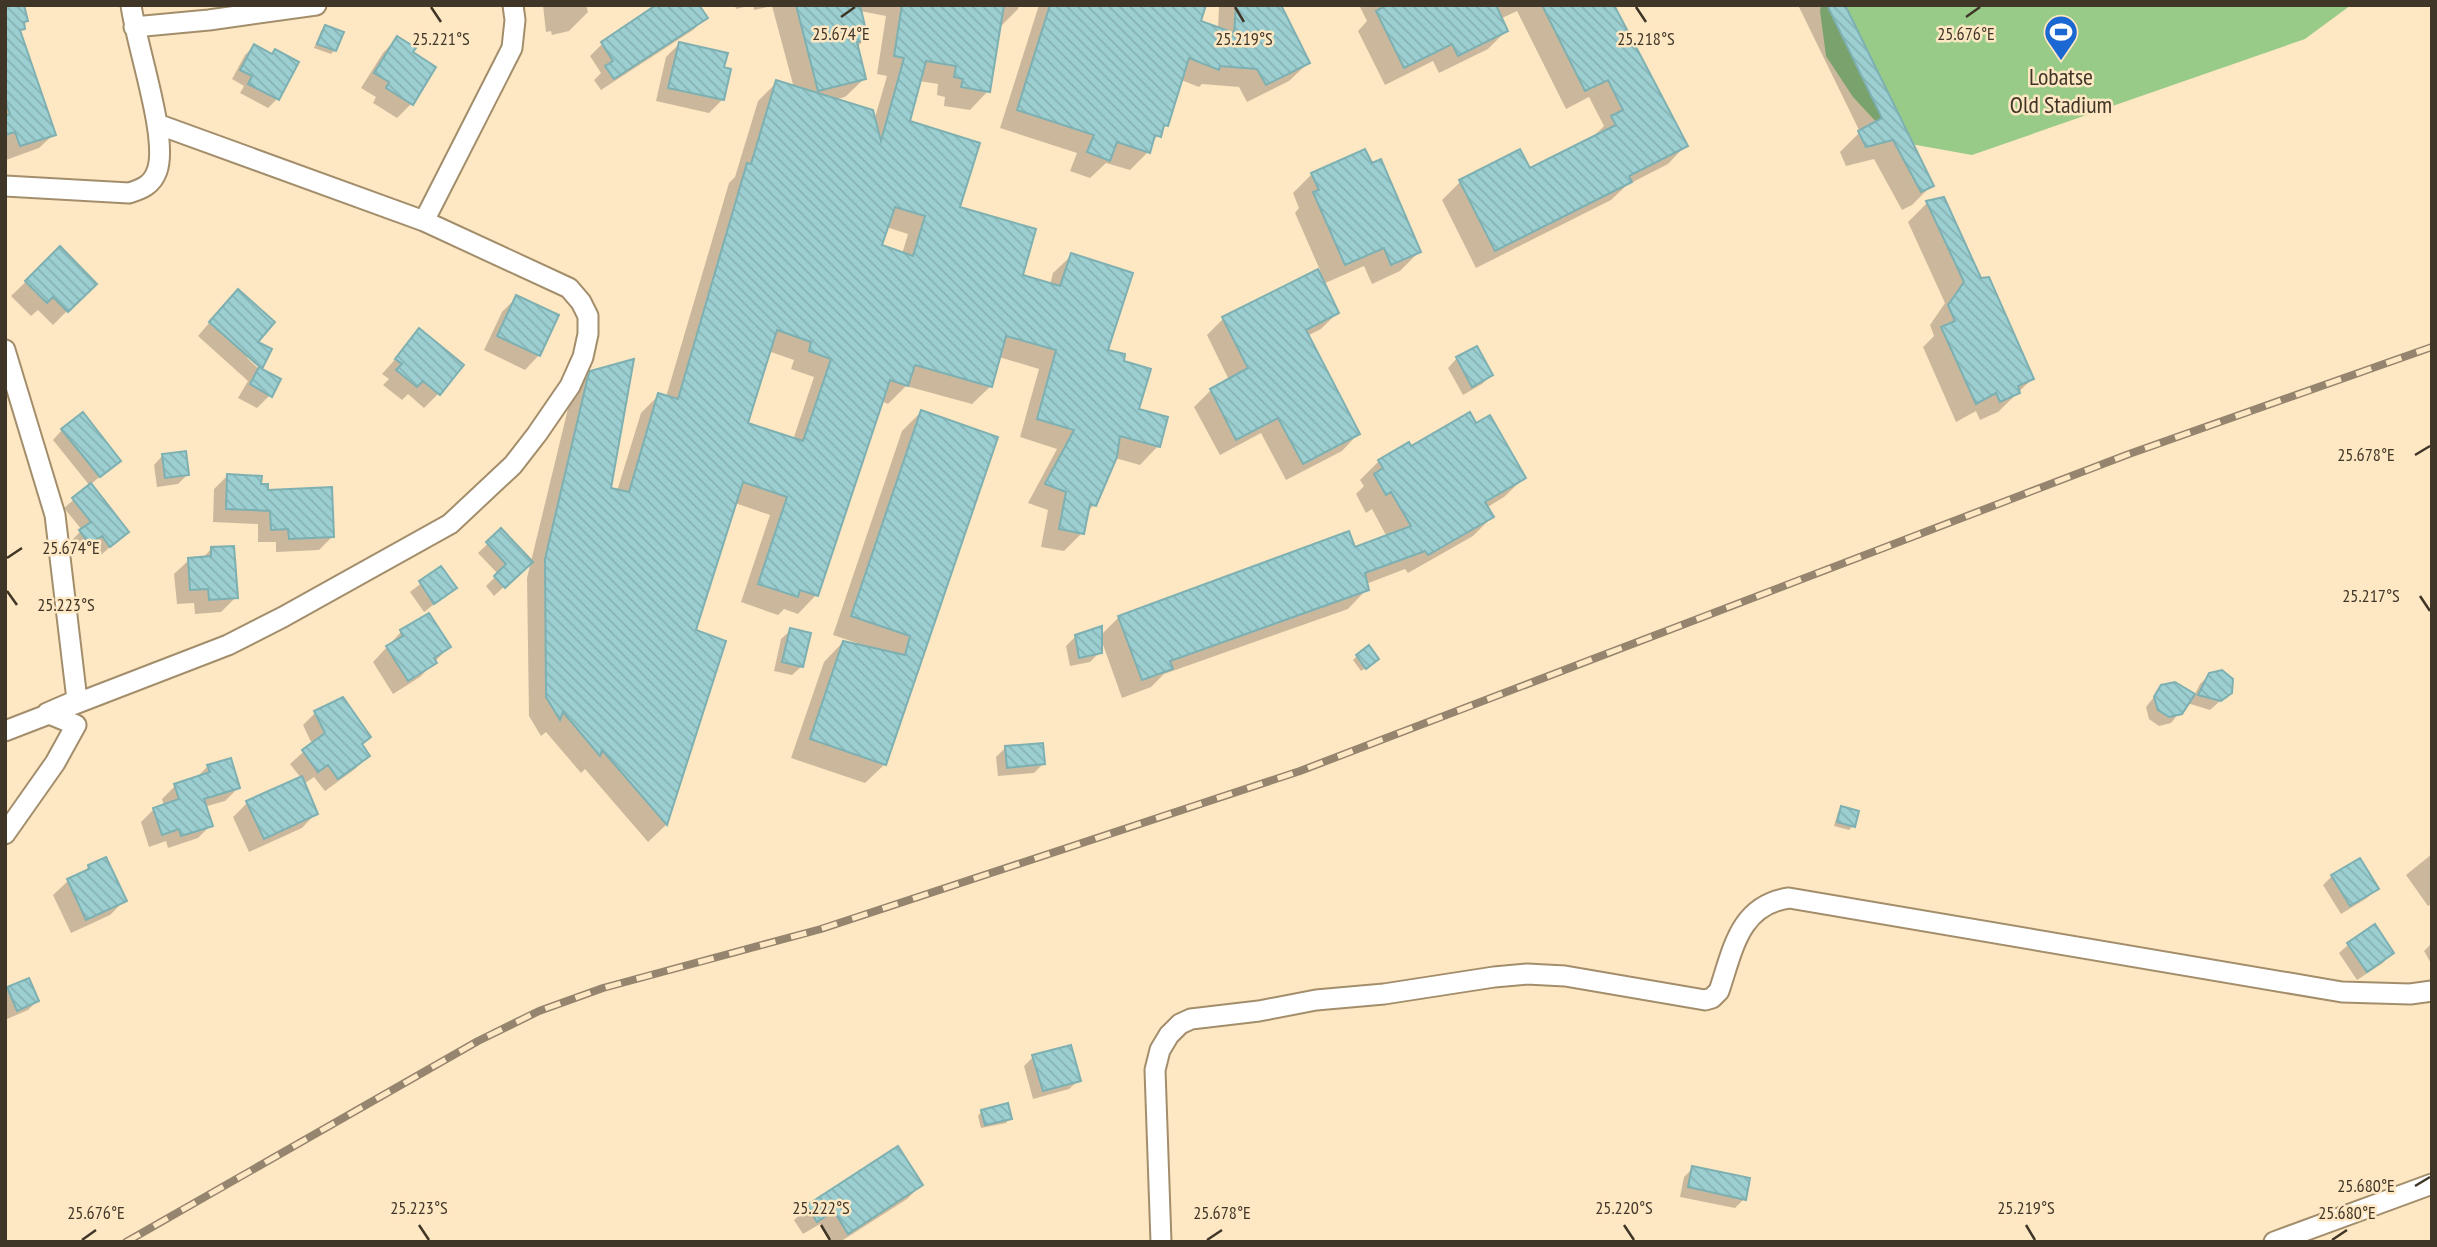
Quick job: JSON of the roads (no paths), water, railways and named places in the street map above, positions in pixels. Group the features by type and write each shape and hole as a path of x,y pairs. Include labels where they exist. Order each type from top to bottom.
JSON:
{"street":[{"path":"5,186 129,193 143,189 151,183 160,157 157,124 131,5"},
{"path":"134,27 316,5"},
{"path":"424,221 512,48 513,5"},
{"path":"47,713 228,645 450,524 513,465 537,435 569,386 583,357 587,316 581,302 569,288 424,221 157,124"},
{"path":"5,350 50,491 60,545 77,699 5,731"},
{"path":"5,834 55,763 76,725 47,713"},
{"path":"1161,1242 1155,1070 1160,1050 1180,1024 1191,1019 1259,1011 1316,1000 1384,994 1527,974 1565,976 1706,1000 1719,991 1746,922 1761,907 1778,899 1789,898 2342,992 2410,994 2432,991"},
{"path":"2274,1242 2432,1184"}],"railway":[{"path":"126,1242 478,1041 539,1011 603,988 821,929 1300,771 2129,454 2432,347"}],"place":[{"name":"Lobatse Old Stadium","path":"2061,62"}]}
